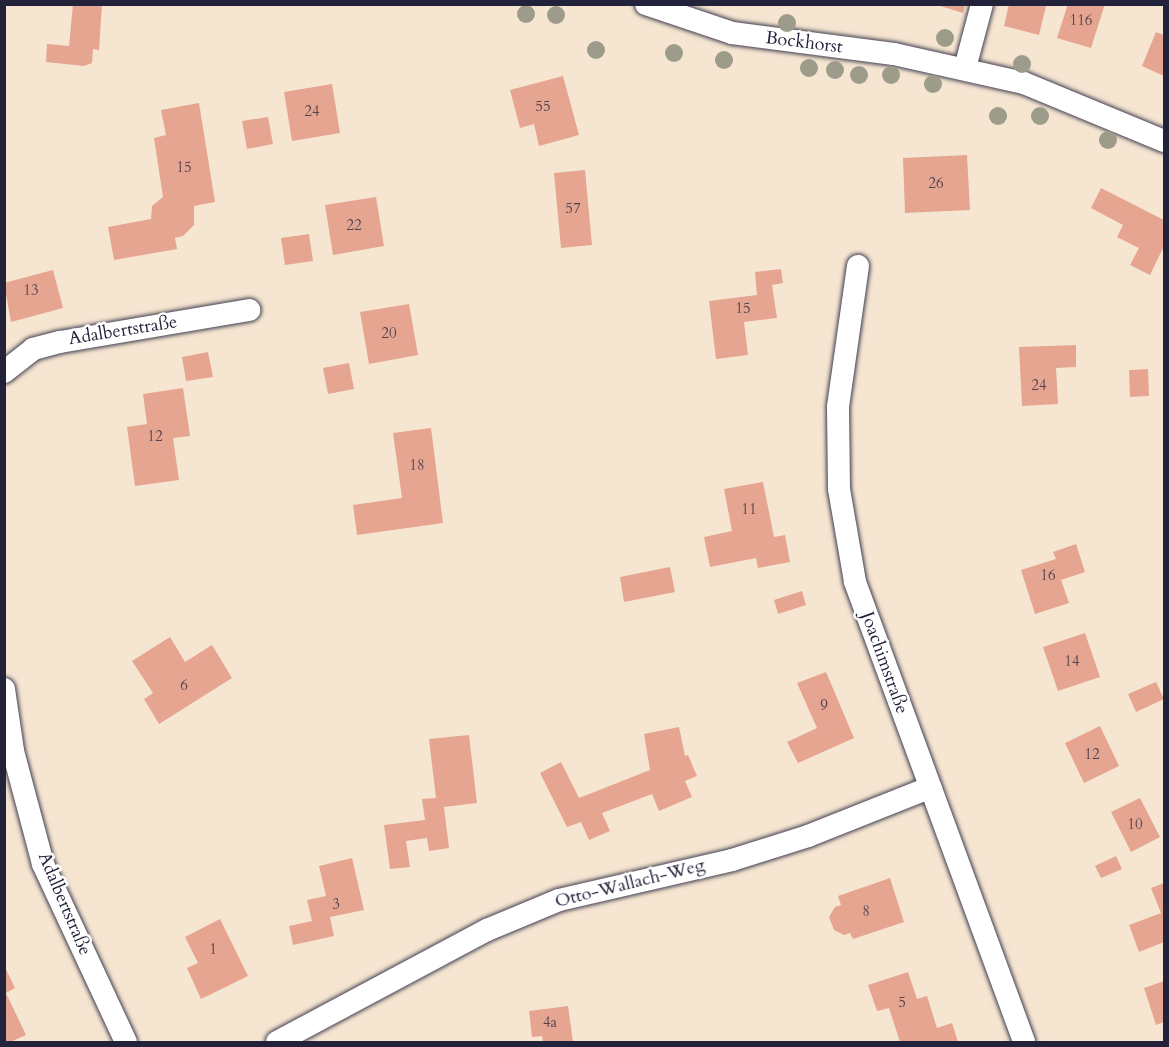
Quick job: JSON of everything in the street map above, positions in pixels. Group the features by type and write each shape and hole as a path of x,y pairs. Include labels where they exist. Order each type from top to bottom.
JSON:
{"street":[{"name":"Bockhorst","path":"646,4 732,33 894,54 965,68 1077,102 1164,141"},
{"path":"965,68 982,4"},
{"name":"Joachimstraße","path":"858,266 838,407 839,489 855,582 1024,1042"},
{"name":"Adalbertstraße","path":"4,372 33,349 60,342 249,310"},
{"name":"Adalbertstraße","path":"4,689 13,751 43,864 126,1042"},
{"name":"Otto-Wallach-Weg","path":"277,1042 467,940 559,900 732,860 808,836 931,787"}],"building":[{"path":"73,4 102,4 99,50 93,49 92,63 84,66 46,62 47,44 69,46"},
{"path":"934,4 965,4 963,13"},
{"path":"1009,4 1046,6 1039,35 1004,26"},
{"path":"1068,4 1105,4 1091,48 1057,38"},
{"path":"1156,32 1164,35 1164,76 1142,66"},
{"path":"563,76 579,135 539,146 534,124 520,128 510,90"},
{"path":"332,84 340,133 292,141 284,92"},
{"path":"199,103 215,202 194,206 194,225 183,236 175,238 177,249 114,260 108,227 151,219 152,206 163,197 154,138 166,135 161,110"},
{"path":"268,117 273,144 247,149 242,121"},
{"path":"967,155 970,210 905,213 903,158"},
{"path":"585,170 592,245 561,248 554,173"},
{"path":"1101,188 1164,220 1164,246 1150,275 1130,265 1139,248 1117,237 1123,225 1091,208"},
{"path":"376,197 384,246 333,255 325,205"},
{"path":"309,234 313,261 285,265 281,238"},
{"path":"781,269 783,283 772,285 777,318 744,322 748,355 716,359 709,301 757,295 755,272"},
{"path":"53,270 63,308 11,322 4,283"},
{"path":"409,304 418,355 369,364 360,312"},
{"path":"1076,345 1076,367 1056,368 1058,404 1022,406 1019,347"},
{"path":"208,352 213,377 186,381 182,357"},
{"path":"349,363 354,389 328,394 323,368"},
{"path":"1148,369 1149,396 1130,397 1129,370"},
{"path":"183,388 190,436 173,438 179,480 135,486 127,427 147,424 143,394"},
{"path":"431,428 443,523 357,535 353,505 402,498 393,433"},
{"path":"763,482 774,537 785,535 790,562 758,568 756,558 710,567 704,537 732,531 724,489"},
{"path":"1076,544 1085,572 1061,580 1069,603 1035,614 1021,570 1056,559 1053,552"},
{"path":"670,567 675,592 624,602 620,577"},
{"path":"802,591 806,605 778,614 774,600"},
{"path":"1085,633 1100,677 1058,691 1043,647"},
{"path":"170,637 185,662 212,645 232,678 159,724 144,699 153,693 132,661"},
{"path":"826,672 854,738 798,763 787,742 817,728 797,683"},
{"path":"1156,682 1164,699 1136,712 1128,694"},
{"path":"1100,726 1119,766 1084,783 1065,743"},
{"path":"679,727 685,756 688,755 697,776 685,781 692,797 659,811 652,794 602,813 610,831 589,840 581,822 567,827 540,773 561,762 579,798 650,770 644,734"},
{"path":"469,735 477,803 444,807 449,848 429,851 427,838 406,841 410,867 390,869 384,825 425,820 422,799 436,798 429,739"},
{"path":"1140,798 1160,837 1131,852 1111,812"},
{"path":"1116,856 1122,869 1101,878 1095,866"},
{"path":"352,858 364,910 330,917 334,936 293,945 289,926 312,921 307,900 326,896 319,866"},
{"path":"890,878 904,922 853,939 850,933 844,935 834,930 829,917 835,907 841,905 838,896"},
{"path":"1164,883 1164,942 1139,952 1129,925 1161,913 1151,888"},
{"path":"220,919 248,976 201,999 187,968 198,963 185,937"},
{"path":"4,965 15,988 6,993 26,1035 10,1042 4,1042"},
{"path":"908,972 917,999 927,996 937,1028 952,1023 958,1042 900,1042 889,1008 877,1011 868,985"},
{"path":"1164,981 1164,1022 1156,1025 1144,988"},
{"path":"568,1006 573,1042 543,1042 542,1036 532,1037 529,1011"}]}
